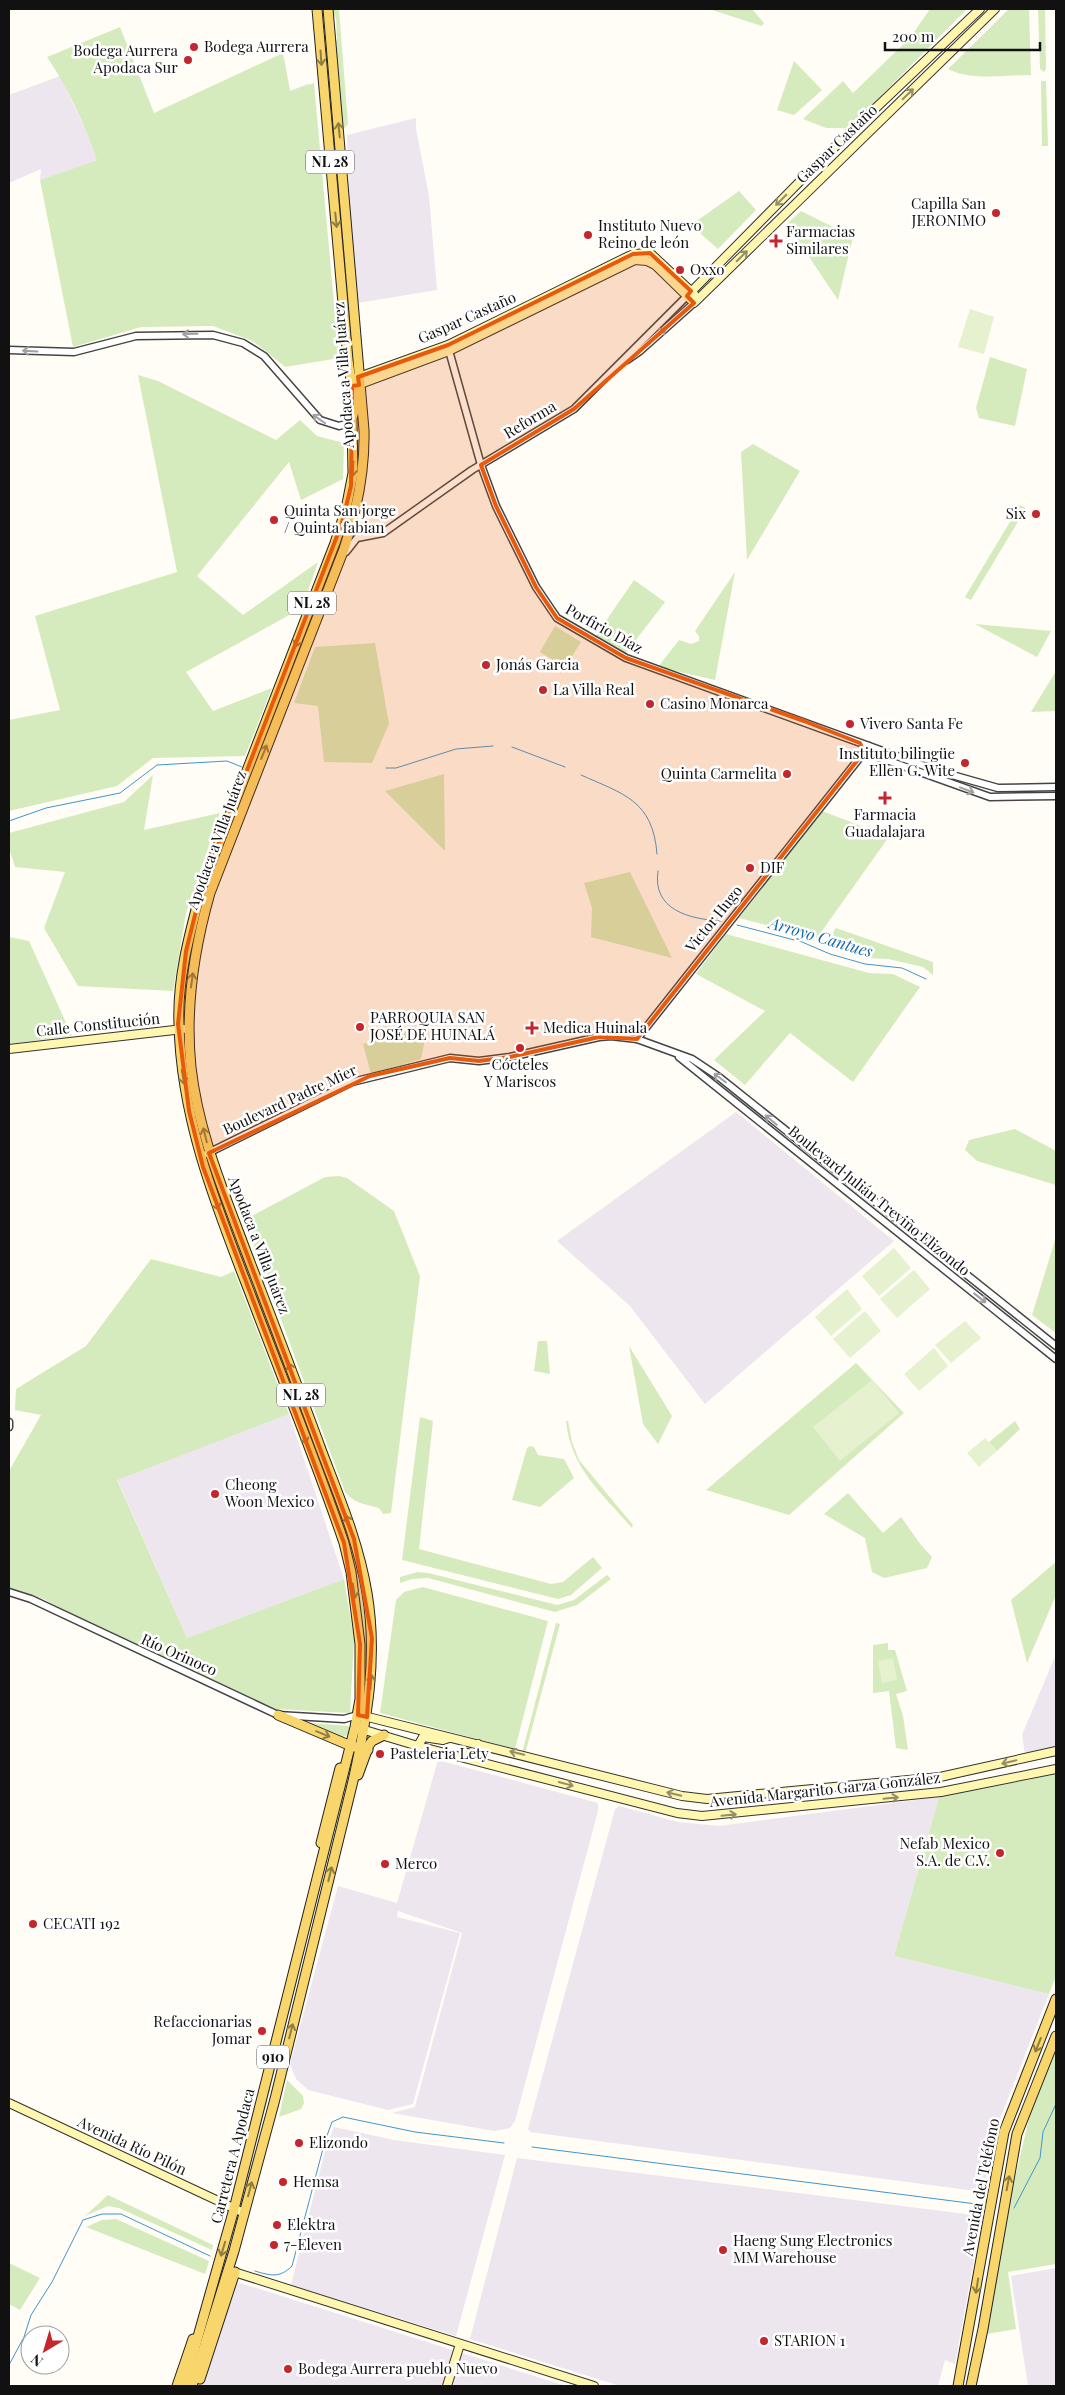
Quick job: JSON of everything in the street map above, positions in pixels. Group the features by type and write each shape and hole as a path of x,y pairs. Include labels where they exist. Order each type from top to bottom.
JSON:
{"main road":[{"path":"317,9 328,12"},
{"name":"Apodaca a Villa Juárez","path":"317,9 334,202 355,382 364,438 362,476 352,524 338,563 210,893 204,915 192,983 191,1068 209,1153 354,1539 367,1594 372,1638 371,1686 365,1730"},
{"name":"Gaspar Castaño","path":"689,293 886,96 980,9"},
{"name":"Gaspar Castaño","path":"355,382 448,348 633,254 650,253 696,301 995,9"},
{"name":"Apodaca a Villa Juárez","path":"328,12 345,201 355,382 355,406 352,419 351,486 342,523 202,887 191,924 181,982 179,1030 181,1070 200,1157 344,1544 351,1572 360,1644 361,1682 356,1727"},
{"path":"856,128 865,135"},
{"path":"334,202 345,201"},
{"name":"Calle Constitución","path":"9,1049 190,1029"},
{"path":"278,1715 360,1748"},
{"name":"Avenida Margarito Garza González","path":"358,1715 450,1736 672,1794 707,1799 940,1777 1056,1751"},
{"name":"Avenida Margarito Garza González","path":"356,1727 418,1746 668,1811 702,1816 941,1792 1056,1769"},
{"name":"Carretera A Apodaca","path":"192,2386 231,2271 244,2212 274,2099 353,1781 360,1748 356,1727"},
{"name":"Carretera A Apodaca","path":"184,2386 365,1730"},
{"path":"271,2044 341,1766 360,1748 384,1736"},
{"path":"418,1746 424,1737 443,1740 450,1736"},
{"path":"438,1751 448,1748 482,1755 484,1750 477,1743"},
{"name":"Avenida del Teléfono","path":"958,2386 1004,2132 1056,2000"},
{"name":"Avenida del Teléfono","path":"971,2386 1018,2134 1056,2036"},
{"name":"Avenida Río Pilón","path":"9,2103 244,2212"},
{"path":"990,2204 1004,2206"},
{"path":"197,2386 231,2271 594,2386"},
{"path":"177,2386 200,2318 207,2306"},
{"path":"448,2386 460,2344"}],"street":[{"name":"Reforma","path":"338,563 353,541 362,536 373,537 382,533 481,465 574,409 624,361 689,293"},
{"path":"624,361 640,351 696,301"},
{"path":"9,350 74,352 136,336 214,335 243,343 262,354 314,416 325,423 339,426 346,424 355,406"},
{"name":"Porfirio Díaz","path":"448,348 481,465 508,535 536,587 557,618 626,658 804,721 860,743 866,749"},
{"path":"866,749 991,787 1056,787"},
{"path":"866,749 990,797 1056,796"},
{"name":"Victor Hugo","path":"637,1039 866,749"},
{"name":"Boulevard Padre Mier","path":"200,1157 361,1078 450,1058 479,1061 517,1056 599,1037 621,1036 637,1039 689,1061"},
{"name":"Boulevard Julián Treviño Elizondo","path":"689,1061 719,1077 1056,1346"},
{"name":"Boulevard Julián Treviño Elizondo","path":"689,1061 1056,1359"},
{"name":"Río Orinoco","path":"9,1592 31,1600 278,1715 344,1719 358,1715"},
{"path":"344,1719 356,1727"}],"highlighted area":[{"path":"650,253 691,291 687,296 694,303 574,409 481,465 496,506 536,587 557,618 626,658 804,721 860,743 864,752 637,1039 599,1037 510,1057 479,1061 450,1058 370,1076 209,1153 354,1539 372,1638 367,1717 358,1715 360,1644 344,1543 203,1167 189,1111 178,1024 186,951 202,887 342,523 351,486 352,386 359,385 358,377 448,345 633,254"}],"shaded area":[{"path":"284,59 290,91 309,83 309,147 271,355 238,331 97,160 40,180 41,169 9,183 9,95 60,76 91,140"},
{"path":"416,118 416,129 429,196 437,290 352,304 347,135"},
{"path":"736,1112 894,1241 705,1404 630,1306 557,1241"},
{"path":"289,1414 344,1579 187,1638 117,1479"},
{"path":"1056,1654 1056,1746 1025,1754 1022,1735"},
{"path":"438,1760 598,1803 598,1811 515,2121 510,2128 494,2131 392,2113 415,2107 462,1933 398,1911 397,1917 460,1933 413,2104 388,2110 308,2090 296,2079 290,2064 338,1886 397,1903"},
{"path":"939,1797 894,1956 1049,1994 996,2129 983,2192 530,2132 528,2129 615,1809 619,1806 678,1822 719,1826"},
{"path":"334,2127 394,2140 505,2155 456,2336 291,2285 325,2151"},
{"path":"517,2158 982,2216 955,2364 945,2360 938,2386 620,2386 470,2339"},
{"path":"1056,2268 1056,2386 1028,2386 1011,2276"},
{"path":"231,2280 566,2386 198,2386"}],"green space":[{"path":"331,9 339,9 348,124 341,132 334,44 337,40 336,18"},
{"path":"709,9 752,9 764,23 762,26"},
{"path":"930,9 967,9 849,128 826,128 803,119 843,81 853,93 910,38"},
{"path":"1009,9 1029,9 1031,75 977,76 957,73 948,69"},
{"path":"1038,9 1045,9 1046,69 1044,72 1040,69"},
{"path":"120,27 154,113 283,53 290,91 314,83 339,358 285,367 255,342 213,326 141,327 73,347 40,180 97,160 75,107 47,57"},
{"path":"794,61 822,90 794,115 777,110"},
{"path":"1041,81 1046,81 1048,146 1042,146"},
{"path":"739,191 756,210 718,249 691,225"},
{"path":"801,211 853,237 838,300 787,224"},
{"path":"970,309 994,317 984,354 958,347"},
{"path":"990,357 1027,369 1015,426 979,418 976,408"},
{"path":"138,375 158,381 276,440 300,420 317,436 344,443 343,479 301,500 289,462 197,576 243,615 318,562 302,608 186,672 213,711 272,688 245,756 153,758 117,786 9,811 9,720 60,710 35,616 177,572"},
{"path":"753,444 800,471 747,560 741,452"},
{"path":"358,455 355,494 344,539 255,771 258,752 348,517"},
{"path":"1020,505 1026,508 971,600 965,597"},
{"path":"735,572 715,680 658,667 679,640 691,644 699,641 699,636 695,631"},
{"path":"634,580 665,602 625,654 595,637"},
{"path":"975,624 1051,631 1037,657"},
{"path":"555,626 581,642 565,667 540,652"},
{"path":"375,643 389,724 372,763 324,762 318,706 294,703 315,647"},
{"path":"1056,671 1056,711 1031,712"},
{"path":"444,774 445,851 385,791"},
{"path":"153,775 144,830 220,813 186,913 173,991 78,986 44,928 65,872 15,867 9,848 9,833 124,802"},
{"path":"822,811 877,832 889,833 888,838 817,938 739,918"},
{"path":"630,872 672,958 591,937 592,908 584,883"},
{"path":"836,928 933,962 933,975 923,967 888,959 866,958 825,943"},
{"path":"726,934 869,973 893,974 920,987 853,1082 790,1033 745,1085 714,1060 765,1011 696,974"},
{"path":"9,937 29,941 72,1036 9,1044"},
{"path":"428,1024 421,1059 371,1074 363,1044"},
{"path":"1015,1129 1056,1151 1056,1185 977,1161 965,1150 969,1140"},
{"path":"207,1160 347,1530 364,1610 367,1651 365,1692 365,1652 361,1612 354,1572 344,1533 216,1191"},
{"path":"339,1176 347,1178 394,1211 420,1276 391,1513 383,1514 379,1508 356,1501 345,1492 244,1220 325,1177"},
{"path":"1056,1237 1056,1333 1032,1315"},
{"path":"894,1248 911,1268 879,1296 862,1276"},
{"path":"151,1259 221,1277 234,1271 289,1414 117,1480 187,1638 344,1579 354,1639 350,1713 276,1709 90,1626 44,1599 9,1589 9,1471 41,1415 15,1410 16,1389 86,1346"},
{"path":"914,1270 930,1289 897,1318 880,1299"},
{"path":"847,1289 862,1309 831,1336 815,1317"},
{"path":"865,1311 881,1331 850,1358 833,1339"},
{"path":"965,1321 981,1338 951,1363 935,1345"},
{"path":"538,1341 547,1341 550,1374 534,1371"},
{"path":"629,1346 672,1416 658,1444 643,1424"},
{"path":"934,1348 948,1366 919,1391 904,1374"},
{"path":"856,1363 904,1413 789,1515 706,1490"},
{"path":"872,1380 899,1413 840,1461 813,1427"},
{"path":"420,1417 433,1421 419,1549 551,1584 563,1582 593,1557 602,1568 571,1595 558,1599 402,1560"},
{"path":"566,1421 568,1421 572,1442 579,1460 633,1525 632,1528 599,1491 581,1467 569,1438"},
{"path":"1015,1421 1020,1429 997,1451 989,1442"},
{"path":"985,1438 997,1451 979,1467 967,1453"},
{"path":"530,1446 534,1447 538,1455 564,1459 574,1478 540,1507 512,1500 527,1448"},
{"path":"848,1493 883,1533 901,1517 932,1557 927,1568 884,1578 872,1572 865,1538 824,1514"},
{"path":"1056,1562 1056,1595 1027,1663 1011,1600"},
{"path":"417,1572 428,1573 557,1605 574,1600 607,1575 611,1579 577,1605 555,1612 428,1578 412,1579 400,1583 400,1577"},
{"path":"423,1587 548,1621 515,1749 380,1713 396,1600 404,1592"},
{"path":"556,1623 560,1624 525,1754 522,1753"},
{"path":"888,1643 888,1650 895,1650 907,1691 896,1694 903,1716 908,1750 896,1748 889,1691 873,1693 873,1645"},
{"path":"893,1658 897,1680 882,1683 878,1661"},
{"path":"299,1722 349,1726 350,1730 347,1735 341,1738"},
{"path":"354,1752 258,2138 252,2150"},
{"path":"1056,1774 1056,1976 1049,1994 894,1956 939,1797"},
{"path":"1056,2046 1056,2264 1008,2272 1016,2329 987,2334 1010,2200 1030,2114"},
{"path":"287,2080 303,2096 304,2103 301,2109 279,2117"},
{"path":"108,2195 213,2245 212,2250 119,2208 108,2206 85,2216"},
{"path":"116,2219 209,2261 205,2274 86,2227 102,2220"},
{"path":"9,2263 40,2278 20,2310 9,2304"}],"waterway":[{"name":"Arroyo Cantues","path":"386,768 396,768 456,749 493,746"},
{"name":"Arroyo Cantues","path":"512,747 565,767"},
{"name":"Arroyo Cantues","path":"9,821 46,808 120,793 157,765 227,761 242,767"},
{"name":"Arroyo Cantues","path":"581,775 622,794 642,810 654,836 657,854"},
{"name":"Arroyo Cantues","path":"658,871 658,884 661,895 675,910 697,918 721,921"},
{"name":"Arroyo Cantues","path":"737,925 802,942 830,954 865,964 902,968 926,979"},
{"path":"1014,2208 1040,2158 1043,2132 1056,2104"},
{"path":"255,2271 275,2275 283,2273 292,2266 325,2141 332,2122 343,2117 415,2132 504,2143"},
{"path":"532,2147 984,2205"},
{"path":"9,2365 24,2337 31,2315 52,2282 83,2220 102,2214 121,2214 210,2256"}],"place":[{"name":"Bodega Aurrera","path":"194,47"},
{"name":"Bodega Aurrera Apodaca Sur","path":"188,60"},
{"name":"Capilla San JERONIMO","path":"996,213"},
{"name":"Instituto Nuevo Reino de león","path":"588,235"},
{"name":"Farmacias Similares","path":"776,241"},
{"name":"Oxxo","path":"680,270"},
{"name":"Six","path":"1036,514"},
{"name":"Quinta San jorge / Quinta fabian","path":"274,520"},
{"name":"Jonás Garcia","path":"486,665"},
{"name":"La Villa Real","path":"543,690"},
{"name":"Casino Monarca","path":"650,704"},
{"name":"Vivero Santa Fe","path":"850,724"},
{"name":"Instituto bilingüe Ellen G. Wite","path":"965,763"},
{"name":"Quinta Carmelita","path":"787,774"},
{"name":"Farmacia Guadalajara","path":"885,798"},
{"name":"DIF","path":"750,868"},
{"name":"PARROQUIA SAN JOSÉ DE HUINALÁ","path":"360,1027"},
{"name":"Medica Huinala","path":"532,1028"},
{"name":"Cócteles Y Mariscos","path":"520,1048"},
{"name":"Cheong Woon Mexico","path":"215,1494"},
{"name":"Pasteleria Lety","path":"380,1754"},
{"name":"Nefab Mexico S.A. de C.V.","path":"1000,1853"},
{"name":"Merco","path":"385,1864"},
{"name":"CECATI 192","path":"33,1924"},
{"name":"Refaccionarias Jomar","path":"262,2031"},
{"name":"Elizondo","path":"299,2143"},
{"name":"Hemsa","path":"283,2182"},
{"name":"Elektra","path":"277,2225"},
{"name":"7-Eleven","path":"274,2245"},
{"name":"Haeng Sung Electronics MM Warehouse","path":"723,2250"},
{"name":"STARION 1","path":"764,2341"},
{"name":"Bodega Aurrera pueblo Nuevo","path":"288,2369"}]}
